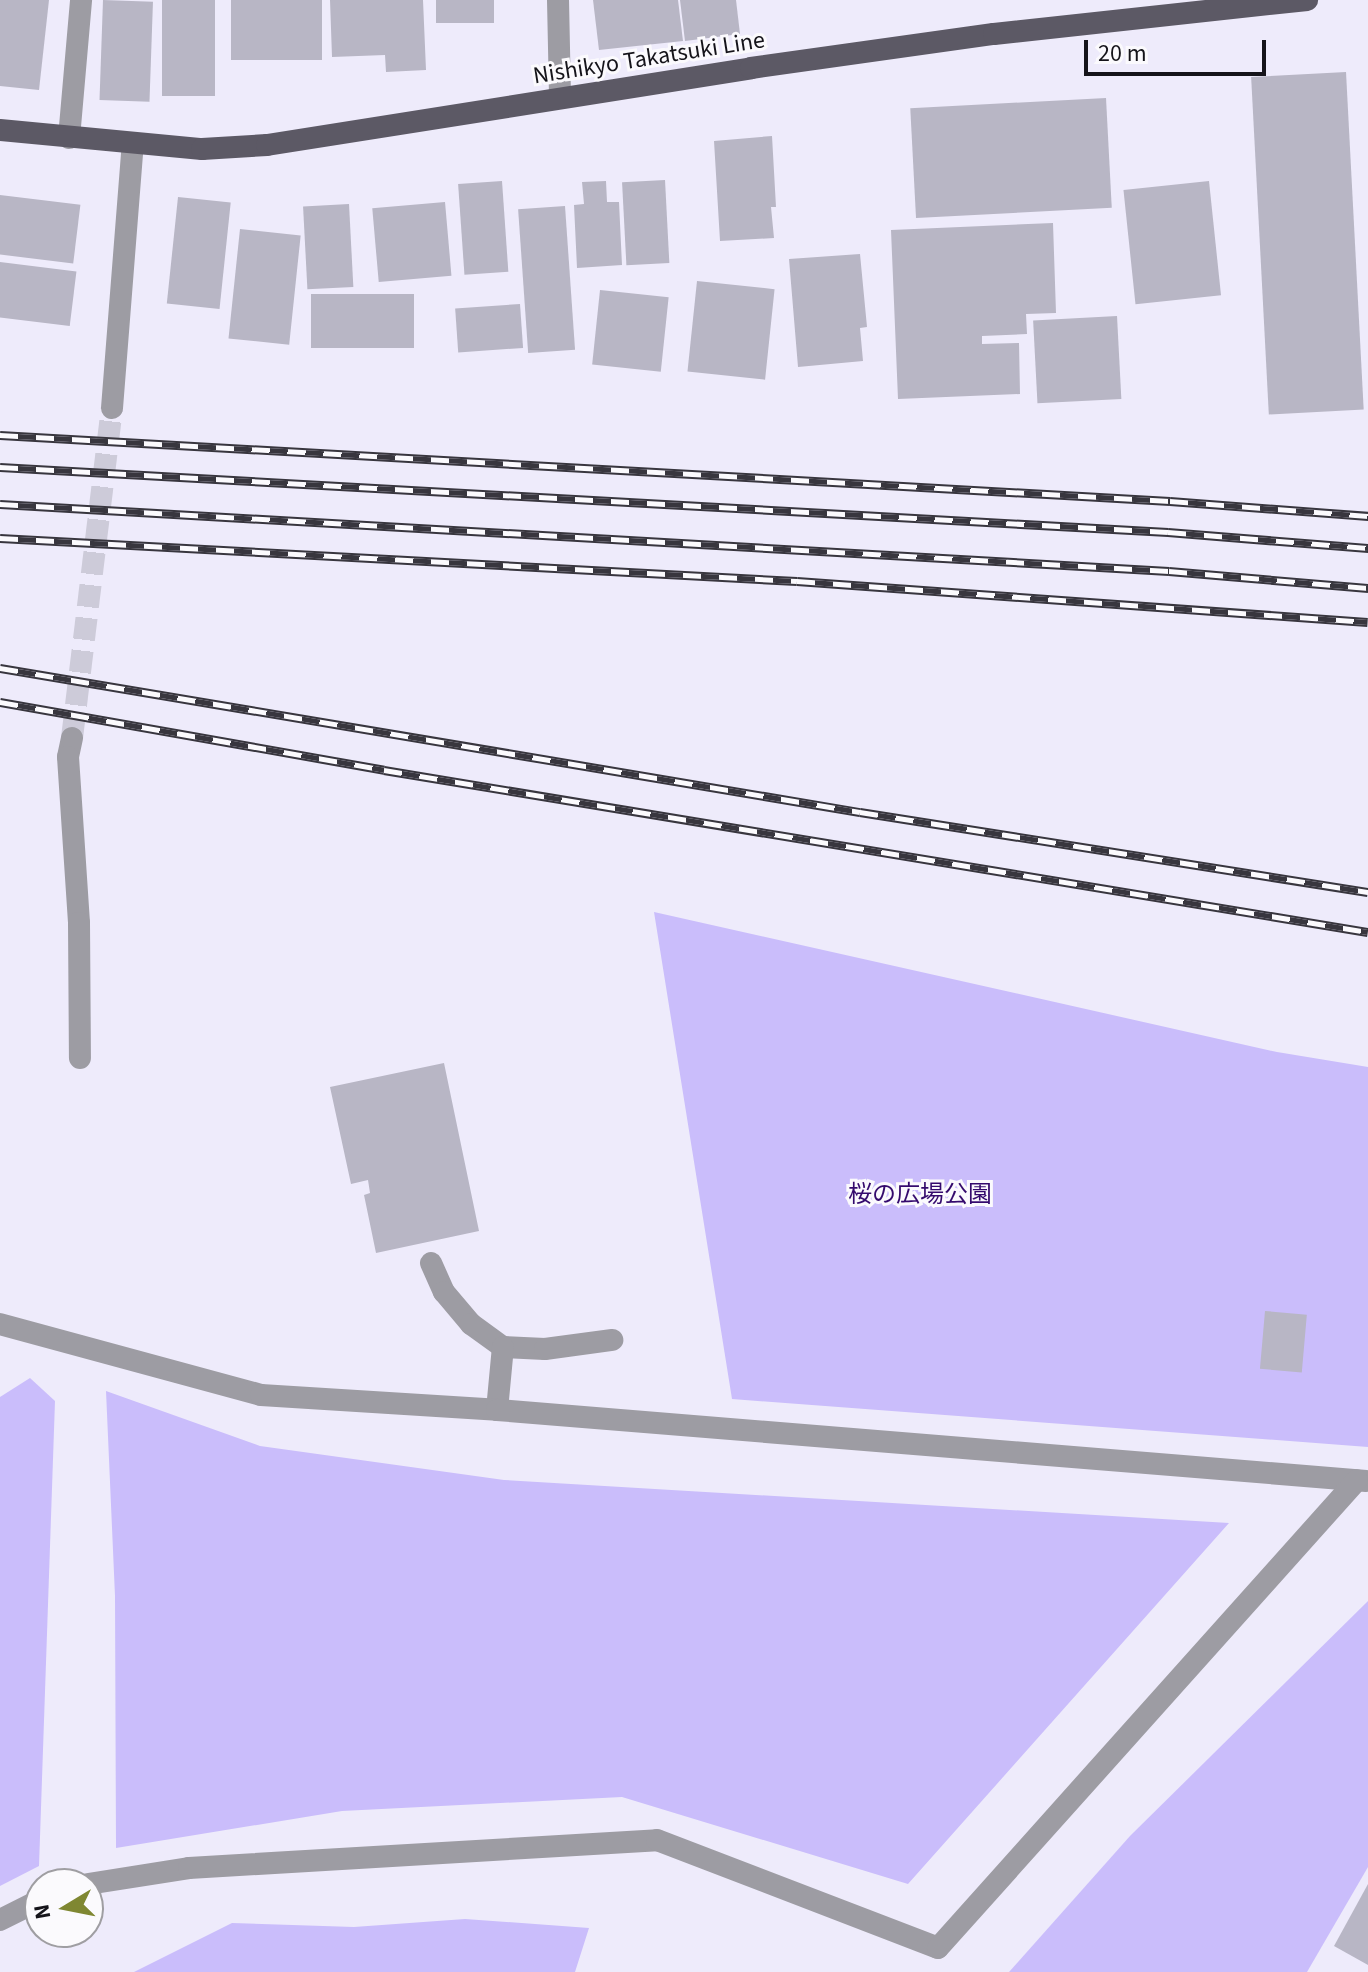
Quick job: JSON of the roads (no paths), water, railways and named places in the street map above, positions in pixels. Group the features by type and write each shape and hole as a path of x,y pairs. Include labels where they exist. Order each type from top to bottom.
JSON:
{"main road":[{"name":"Nishikyo Takatsuki Line","path":"0,130 202,149 267,145 560,97 994,34 1307,0"}],"street":[{"path":"69,138 81,0"},
{"path":"558,0 560,97"},
{"path":"112,408 133,144"},
{"path":"72,738 68,757 79,923 80,1058"},
{"path":"431,1263 444,1292 462,1313 503,1347 545,1349 612,1340"},
{"path":"0,1324 261,1395 497,1410 1362,1480"},
{"path":"497,1410 503,1347"},
{"path":"104,1881 189,1868 657,1840 938,1948 1362,1480"},
{"path":"0,1920 24,1908"}],"tunnel":[{"path":"72,738 112,408"}],"railway":[{"path":"0,435 1170,501 1368,516"},
{"path":"0,467 1168,532 1368,548"},
{"path":"0,504 1169,571 1368,588"},
{"path":"0,538 797,581 1368,622"},
{"path":"0,668 860,812 1368,892"},
{"path":"0,702 384,770 1368,932"}],"park label":[{"name":"桜の広場公園","path":"920,1195"}]}
